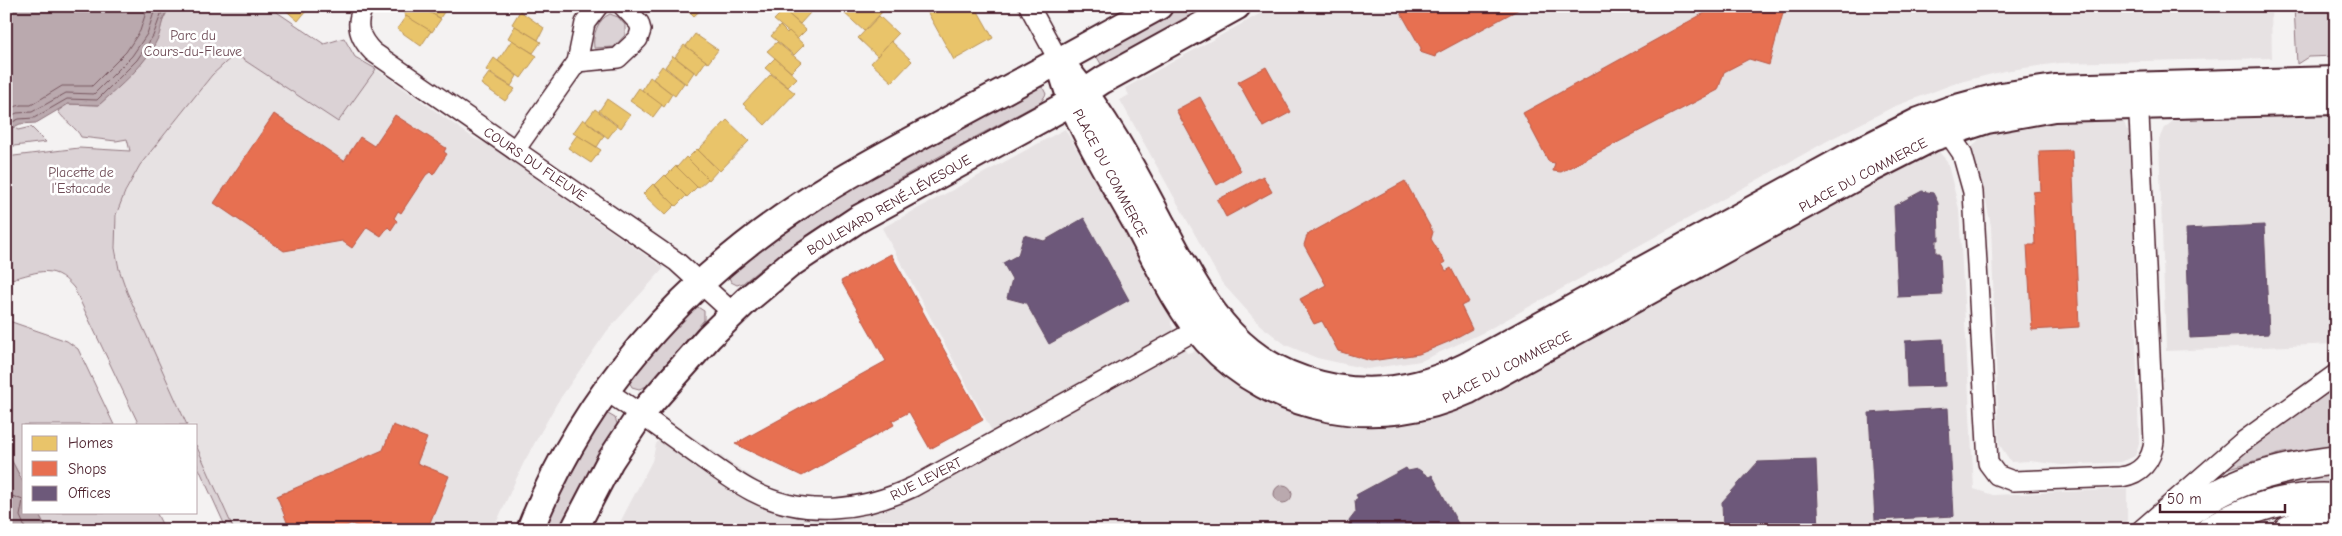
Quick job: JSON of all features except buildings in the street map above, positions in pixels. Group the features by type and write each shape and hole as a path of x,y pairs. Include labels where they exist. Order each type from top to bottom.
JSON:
{"highway":[{"path":"2163,530 2195,506 2243,480 2286,468 2336,460"},
{"path":"2212,530 2242,513 2274,502 2305,497 2336,498"},
{"path":"2288,530 2336,511"}],"street":[{"name":"COURS DU FLEUVE","path":"364,6 358,21 358,29 364,42 374,52 661,251 702,283 733,313"},
{"path":"515,150 578,62 585,23 598,6"},
{"path":"578,62 618,58 638,39 641,30 639,23 623,6"},
{"path":"1030,6 1059,61"},
{"path":"530,530 564,456 605,390 650,335 702,283 748,244 802,204 879,159 1159,6"},
{"name":"BOULEVARD RENÉ-LÉVESQUE","path":"574,530 610,461 641,414 695,351 733,313 789,265 828,238 1079,97 1103,80 1237,6"},
{"name":"PLACE DU COMMERCE","path":"1059,61 1079,97 1078,117 1163,273 1207,324 1237,340 1256,355 1281,370 1309,382 1365,392 1418,386 1467,366 1850,156 1941,123 1981,101 2028,91 2076,87 2139,95 2336,101"},
{"name":"PLACE DU COMMERCE","path":"2139,95 2336,80"},
{"path":"1941,123 1962,153 1973,192 1988,463 1997,475 2013,481 2121,477 2132,474 2146,464 2152,454 2154,441 2139,95"},
{"name":"RUE LEVERT","path":"605,390 741,485 767,498 810,508 853,507 883,500 913,488 1207,324"},
{"path":"2141,530 2241,443 2336,374"}],"shaded area":[{"path":"1274,6 2271,6 2272,58 2059,63 2004,71 1956,83 1893,107 1829,140 1482,333 1421,361 1367,369 1317,358 1286,345 1260,325 1222,283 1120,100 1129,95 1125,88"},
{"path":"235,54 283,84 360,90 376,69 475,139 493,146 527,168 532,176 664,268 607,331 557,403 523,464 493,530 234,530 198,449 198,424 187,424 127,292 119,269 114,232 120,203 140,165 212,75"},
{"path":"2336,114 2336,344 2166,351 2159,139 2164,128 2182,117"},
{"path":"2114,119 2124,122 2127,130 2130,130 2139,443 2135,456 2121,462 2062,465 2030,461 2011,462 1999,444 1991,226 1984,192 1971,149 1982,135 2019,126 2061,121"},
{"path":"1065,129 1172,315 1171,324 1187,353 1196,351 1201,353 1226,376 1271,404 1295,413 1338,424 1361,426 1398,424 1429,418 1453,410 1863,189 1939,152 1947,161 1959,209 1974,489 1993,495 2127,489 2127,530 616,530 652,461 656,444 672,423 770,489 794,498 817,501 851,499 884,492 993,433 882,228"}],"green space":[{"path":"170,6 268,6 324,44 344,38 355,57 376,69 338,122 235,54 212,75 140,165 125,192 116,215 115,248 119,269 127,292 187,424 139,424 74,288 66,279 58,274 42,272 6,280 6,157 79,148 130,151 127,139 116,141 81,137 58,111 68,104 99,105 141,64"},
{"path":"1177,6 1216,6 1105,65 1101,64 1097,57 1100,49"},
{"path":"2294,6 2326,6 2336,16 2336,56 2308,57 2297,64"},
{"path":"610,14 618,17 625,25 625,35 614,47 594,48 597,28 602,20"},
{"path":"1038,85 1043,88 1046,94 1041,102 888,185 850,208 777,256 743,283 737,285 731,282 728,275 799,217"},
{"path":"13,127 18,130 31,127 46,142 6,147 6,131"},
{"path":"696,306 704,311 704,320 647,386 639,389 632,387 628,380"},
{"path":"6,320 67,341 78,349 114,424 22,424 22,480 6,450"},
{"path":"2336,387 2336,446 2283,453 2226,469 2223,466"},
{"path":"608,414 615,418 618,426 563,530 539,530 604,415"},
{"path":"198,449 234,530 227,530 198,466"},
{"path":"2336,470 2336,487 2207,519 2192,530 2174,530 2230,493"},
{"path":"39,514 157,514 165,530 47,530"}],"water":[{"path":"6,6 170,6 158,38 147,57 99,105 68,104 36,123 20,124 6,131"},
{"path":"6,450 22,480 22,514 39,514 47,530 6,530"},
{"path":"1279,485 1287,485 1292,490 1290,501 1279,503 1274,498 1274,490"}],"park label":[{"name":"Parc du Cours-du-Fleuve","path":"193,43"},
{"name":"Placette de l’Estacade","path":"81,180"}]}
